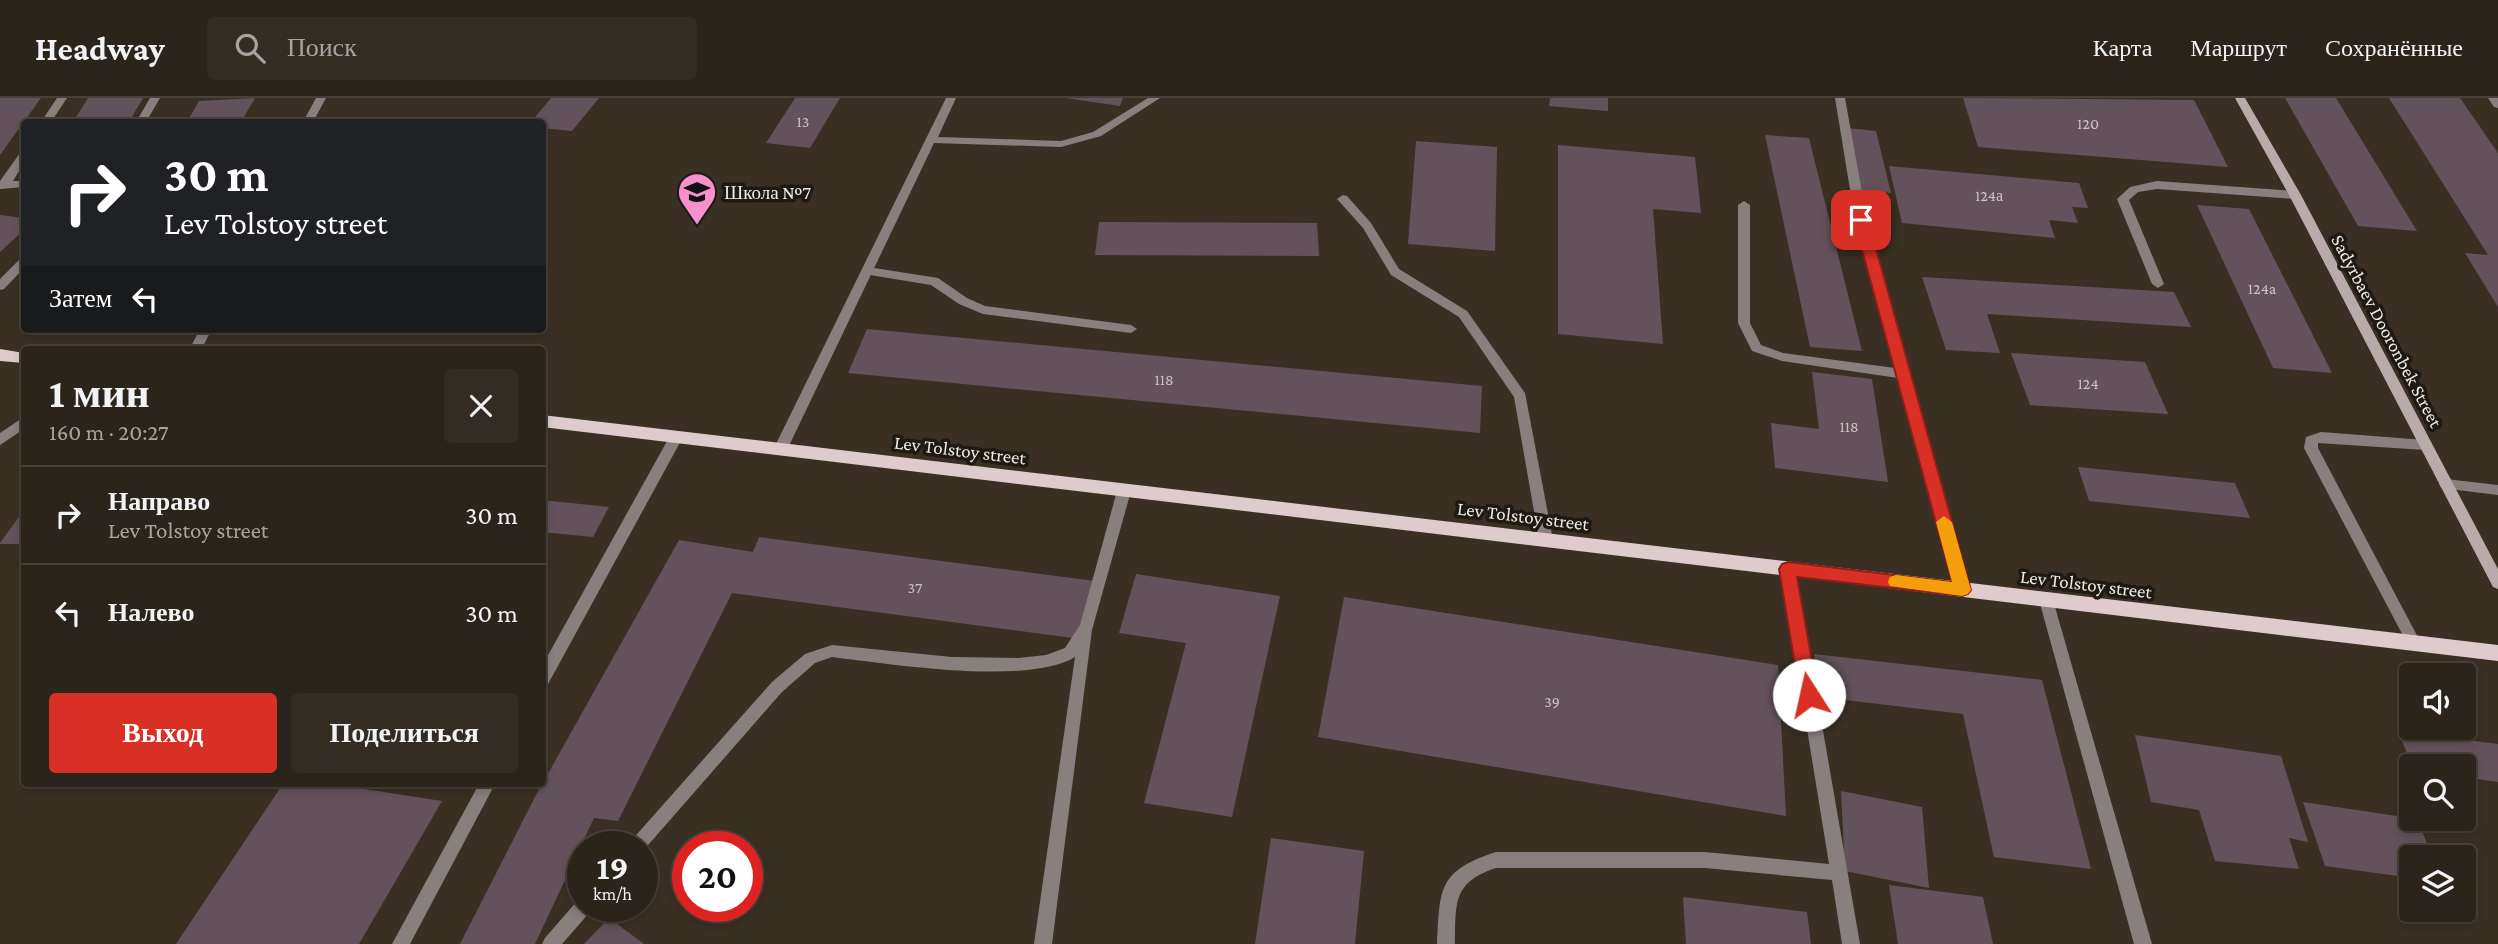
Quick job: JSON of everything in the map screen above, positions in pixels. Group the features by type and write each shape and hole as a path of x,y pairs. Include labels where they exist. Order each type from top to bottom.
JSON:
{"main road":[{"name":"Sadyrbaev Dooronbek Street","path":"2240,98 2295,195 2498,583"},
{"path":"0,355 21,358"},
{"name":"Lev Tolstoy street","path":"546,421 2498,653"}],"street":[{"path":"48,119 62,98"},
{"path":"143,119 155,98"},
{"path":"310,119 321,98"},
{"path":"780,450 951,98"},
{"path":"932,140 1061,144 1097,134 1155,98"},
{"path":"1840,98 1861,220 1962,590"},
{"path":"2493,98 2498,105"},
{"path":"3,185 21,160"},
{"path":"3,185 21,184"},
{"path":"2158,284 2123,199 2134,189 2157,185 2295,195"},
{"path":"1343,200 1367,226 1395,272 1463,314 1520,396 1546,540"},
{"path":"1744,205 1744,323 1756,348 1782,357 1903,374"},
{"path":"0,286 21,265"},
{"path":"868,271 934,281 963,301 983,310 1131,329"},
{"path":"0,440 21,424"},
{"path":"546,674 676,437"},
{"path":"2414,643 2311,448 2311,440 2321,437 2425,445"},
{"path":"2446,484 2498,490"},
{"path":"1043,944 1087,625 1124,491"},
{"path":"1788,569 1852,944"},
{"path":"2046,600 2143,944"},
{"path":"650,831 777,687 810,658 832,651 1007,666 1066,655 1080,641 1087,625"},
{"path":"401,944 485,787"},
{"path":"1446,944 1449,894 1461,874 1475,866 1496,860 1705,860 1840,873"},
{"path":"551,944 570,922"}],"building":[{"path":"0,98 41,98 26,119 21,119 21,126 0,155"},
{"path":"88,98 143,98 131,119 75,119"},
{"path":"255,98 243,119 189,119 199,101"},
{"path":"551,98 599,98 572,131 546,128 546,119 534,119"},
{"path":"795,98 840,98 810,148 766,143"},
{"path":"1066,98 1123,98 1120,106"},
{"path":"1550,98 1608,98 1608,111 1549,106"},
{"path":"1963,98 2194,100 2228,167 1978,147"},
{"path":"2285,98 2336,98 2417,231 2358,226"},
{"path":"2389,98 2460,98 2498,153 2498,307 2465,253 2488,255"},
{"path":"1847,128 1876,131 1891,193 1860,191"},
{"path":"1765,135 1809,138 1862,351 1810,347"},
{"path":"1416,141 1497,147 1495,251 1408,244"},
{"path":"1558,145 1695,157 1701,213 1653,209 1663,344 1558,334"},
{"path":"1889,166 2079,183 2088,208 2072,207 2078,223 2049,220 2055,238 1902,223"},
{"path":"2197,205 2249,209 2332,373 2273,368"},
{"path":"0,215 21,218 21,233 0,252"},
{"path":"1099,222 1317,223 1319,256 1095,255"},
{"path":"1922,277 2174,292 2191,327 1987,314 2000,353 1946,350"},
{"path":"867,329 1482,386 1480,433 848,373"},
{"path":"2011,353 2145,362 2168,414 2030,405"},
{"path":"1812,372 1872,379 1888,482 1775,468 1771,423 1819,429"},
{"path":"2078,467 2235,483 2250,518 2089,501"},
{"path":"546,500 609,507 593,537 546,532"},
{"path":"21,514 21,544 0,543"},
{"path":"759,537 1095,581 1080,639 732,593 618,821 594,818 588,831 567,831 567,876 535,944 460,944 536,795 540,787 546,787 546,777 679,540 753,552"},
{"path":"1136,574 1280,596 1232,817 1144,803 1186,643 1119,633"},
{"path":"1344,597 1778,665 1786,816 1318,737"},
{"path":"1814,654 2042,680 2091,869 1994,857 1963,714 1820,697"},
{"path":"2135,735 2281,756 2308,842 2289,838 2299,869 2215,861 2199,810 2151,802"},
{"path":"2402,740 2467,740 2498,744 2498,782 2476,779 2476,754 2407,754"},
{"path":"281,787 351,787 442,801 359,944 176,944"},
{"path":"1841,791 1922,807 1929,888 1845,871"},
{"path":"2303,802 2399,816 2399,831 2422,831 2428,845 2399,845 2399,876 2325,866"},
{"path":"1271,838 1364,851 1355,944 1255,944"},
{"path":"1889,885 1983,897 1993,944 1898,944"},
{"path":"1683,897 1807,912 1811,944 1686,944"},
{"path":"605,922 614,922 644,944 584,944"}],"slow traffic":[{"path":"1896,582 1962,590 1944,522"}],"place":[{"name":"Школа №7","path":"697,226"}],"route":[{"path":"1809,695 1788,569 1962,590 1861,220"}]}
